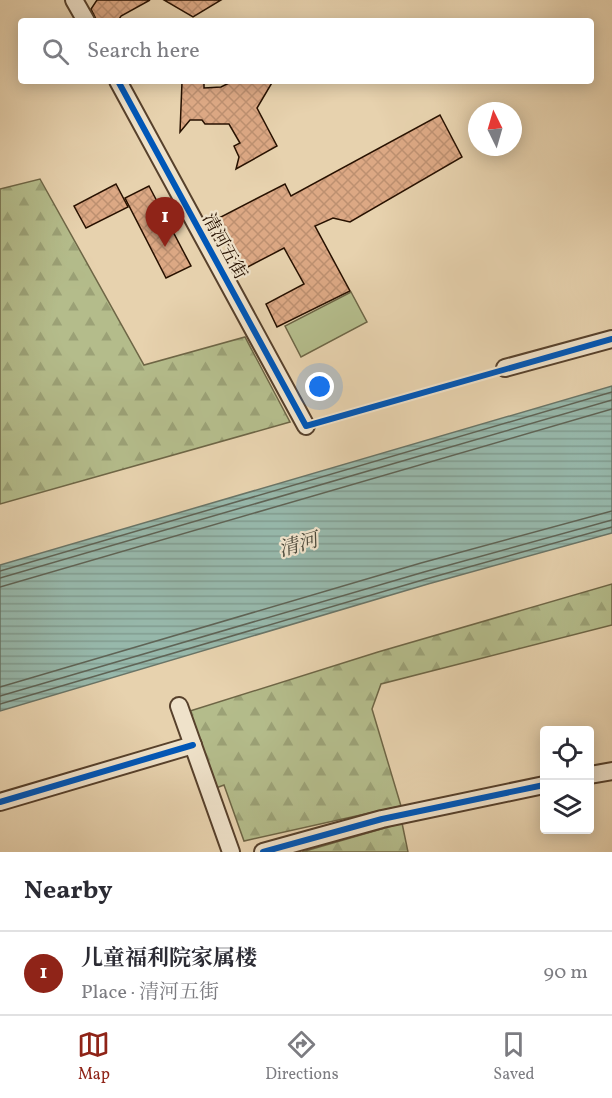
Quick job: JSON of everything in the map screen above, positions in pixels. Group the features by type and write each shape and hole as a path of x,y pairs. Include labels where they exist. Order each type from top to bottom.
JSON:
{"street":[{"path":"74,0 84,18"},
{"name":"清河五街","path":"120,84 306,426"},
{"path":"505,368 612,339"},
{"path":"178,706 231,852"},
{"path":"0,802 193,745"},
{"path":"594,774 612,771"},
{"path":"263,852 382,819 540,786"}],"green space":[{"path":"40,179 144,365 245,337 290,422 0,504 0,189"},
{"path":"351,292 367,322 301,357 285,326"},
{"path":"612,584 612,625 381,684 372,709 401,806 244,841 224,785 216,788 190,711 378,652"},
{"path":"402,823 408,852 302,852"}],"water":[{"name":"清河","path":"612,386 612,533 428,584 0,711 0,565"}],"building":[{"path":"97,0 150,0 120,18 96,18 91,9"},
{"path":"164,0 221,0 193,17"},
{"path":"182,84 204,84 204,88 221,87 227,84 271,84 257,108 277,146 236,169 239,157 234,146 240,143 229,124 205,124 202,120 190,120 180,132"},
{"path":"440,115 462,157 350,222 333,218 315,226 350,291 277,327 266,304 304,284 284,248 242,270 215,220 285,184 291,196"},
{"path":"116,184 128,207 86,228 74,206"},
{"path":"149,186 191,266 166,278 125,198"}],"cycle path":[{"path":"120,84 306,426 612,339"},
{"path":"0,802 193,745"},
{"path":"263,852 382,819 540,786"}],"place":[{"name":"儿童福利院家属楼","path":"165,247"}]}
